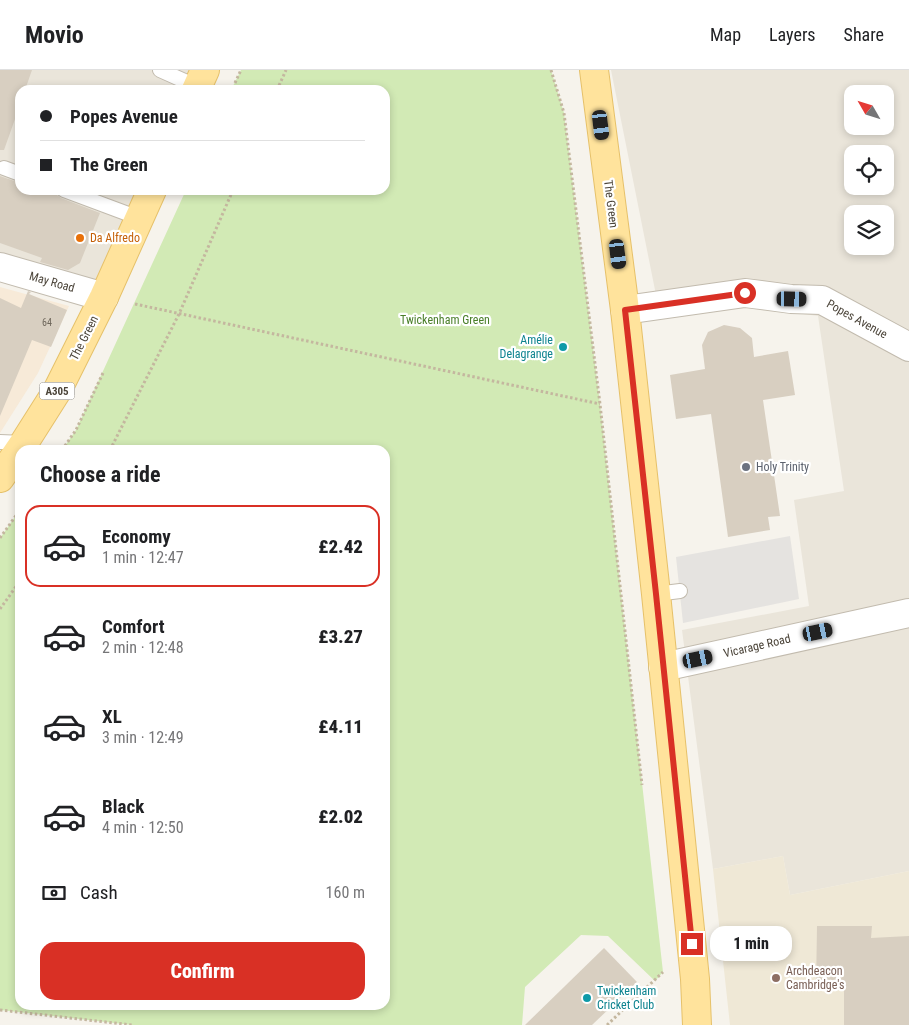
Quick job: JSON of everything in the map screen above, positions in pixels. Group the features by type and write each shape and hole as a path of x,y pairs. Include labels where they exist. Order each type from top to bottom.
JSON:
{"main road":[{"name":"The Green","path":"594,70 625,310 635,410 668,592 663,667 695,979 697,1025"},
{"name":"The Green","path":"0,478 12,443 57,391 104,297 150,195"}],"street":[{"name":"May Road","path":"0,267 104,297"},
{"name":"Popes Avenue","path":"625,310 745,293 792,299 822,300 909,347"},
{"name":"Vicarage Road","path":"663,667 909,613"}],"lane":[{"path":"160,70 200,82"},
{"path":"4,168 15,172"},
{"path":"77,195 139,218"}],"path":[{"path":"279,85 286,70"},
{"path":"550,70 564,113 600,404 642,785"},
{"path":"113,445 179,314 232,195"},
{"path":"104,297 635,410"},
{"path":"0,538 15,517"},
{"path":"0,609 15,588"},
{"path":"607,1025 664,972 662,964"},
{"path":"0,1010 132,1025"}],"shaded area":[{"path":"0,70 189,70 182,85 15,85 15,195 135,195 95,284 0,254"},
{"path":"611,70 909,70 909,871 790,895 783,856 713,869 682,630 809,606 794,500 844,491 818,316 746,306 660,315"},
{"path":"0,287 69,306 38,373 0,433"},
{"path":"790,536 799,599 683,623 676,557"},
{"path":"783,856 790,895 909,871 909,1025 730,1025 713,869"}],"green space":[{"name":"Twickenham Green","path":"241,70 551,70 564,113 600,404 663,972 655,981 608,936 581,935 525,987 522,1025 132,1025 0,1010 0,538 15,517 15,1010 390,1010 390,445 66,445 76,430 184,195 390,195 390,85 234,85"}],"building":[{"path":"0,70 32,70 27,85 15,85 15,119 4,150 0,150"},
{"path":"0,176 15,181 15,195 57,195 100,213 80,263 68,270 40,262 42,258 0,243"},
{"path":"28,291 31,292 29,294 67,310 51,347 32,340 0,416 0,298 21,308"},
{"name":"Holy Trinity","path":"724,325 740,328 752,338 754,357 788,351 795,395 763,400 780,516 768,517 770,530 728,537 711,414 676,419 670,375 705,369 702,345 708,332"},
{"name":"Archdeacon Cambridge's","path":"817,926 872,926 871,938 909,936 909,1025 844,1025 844,990 816,988"},
{"name":"Twickenham Cricket Club","path":"604,948 637,982 592,1025 525,1025"}],"place":[{"name":"Da Alfredo","path":"80,238"},
{"name":"Amélie Delagrange","path":"563,347"},
{"name":"Holy Trinity","path":"746,467"},
{"name":"Archdeacon Cambridge's","path":"776,978"},
{"name":"Twickenham Cricket Club","path":"587,998"}],"route":[{"path":"692,944 625,310 745,293"}]}
